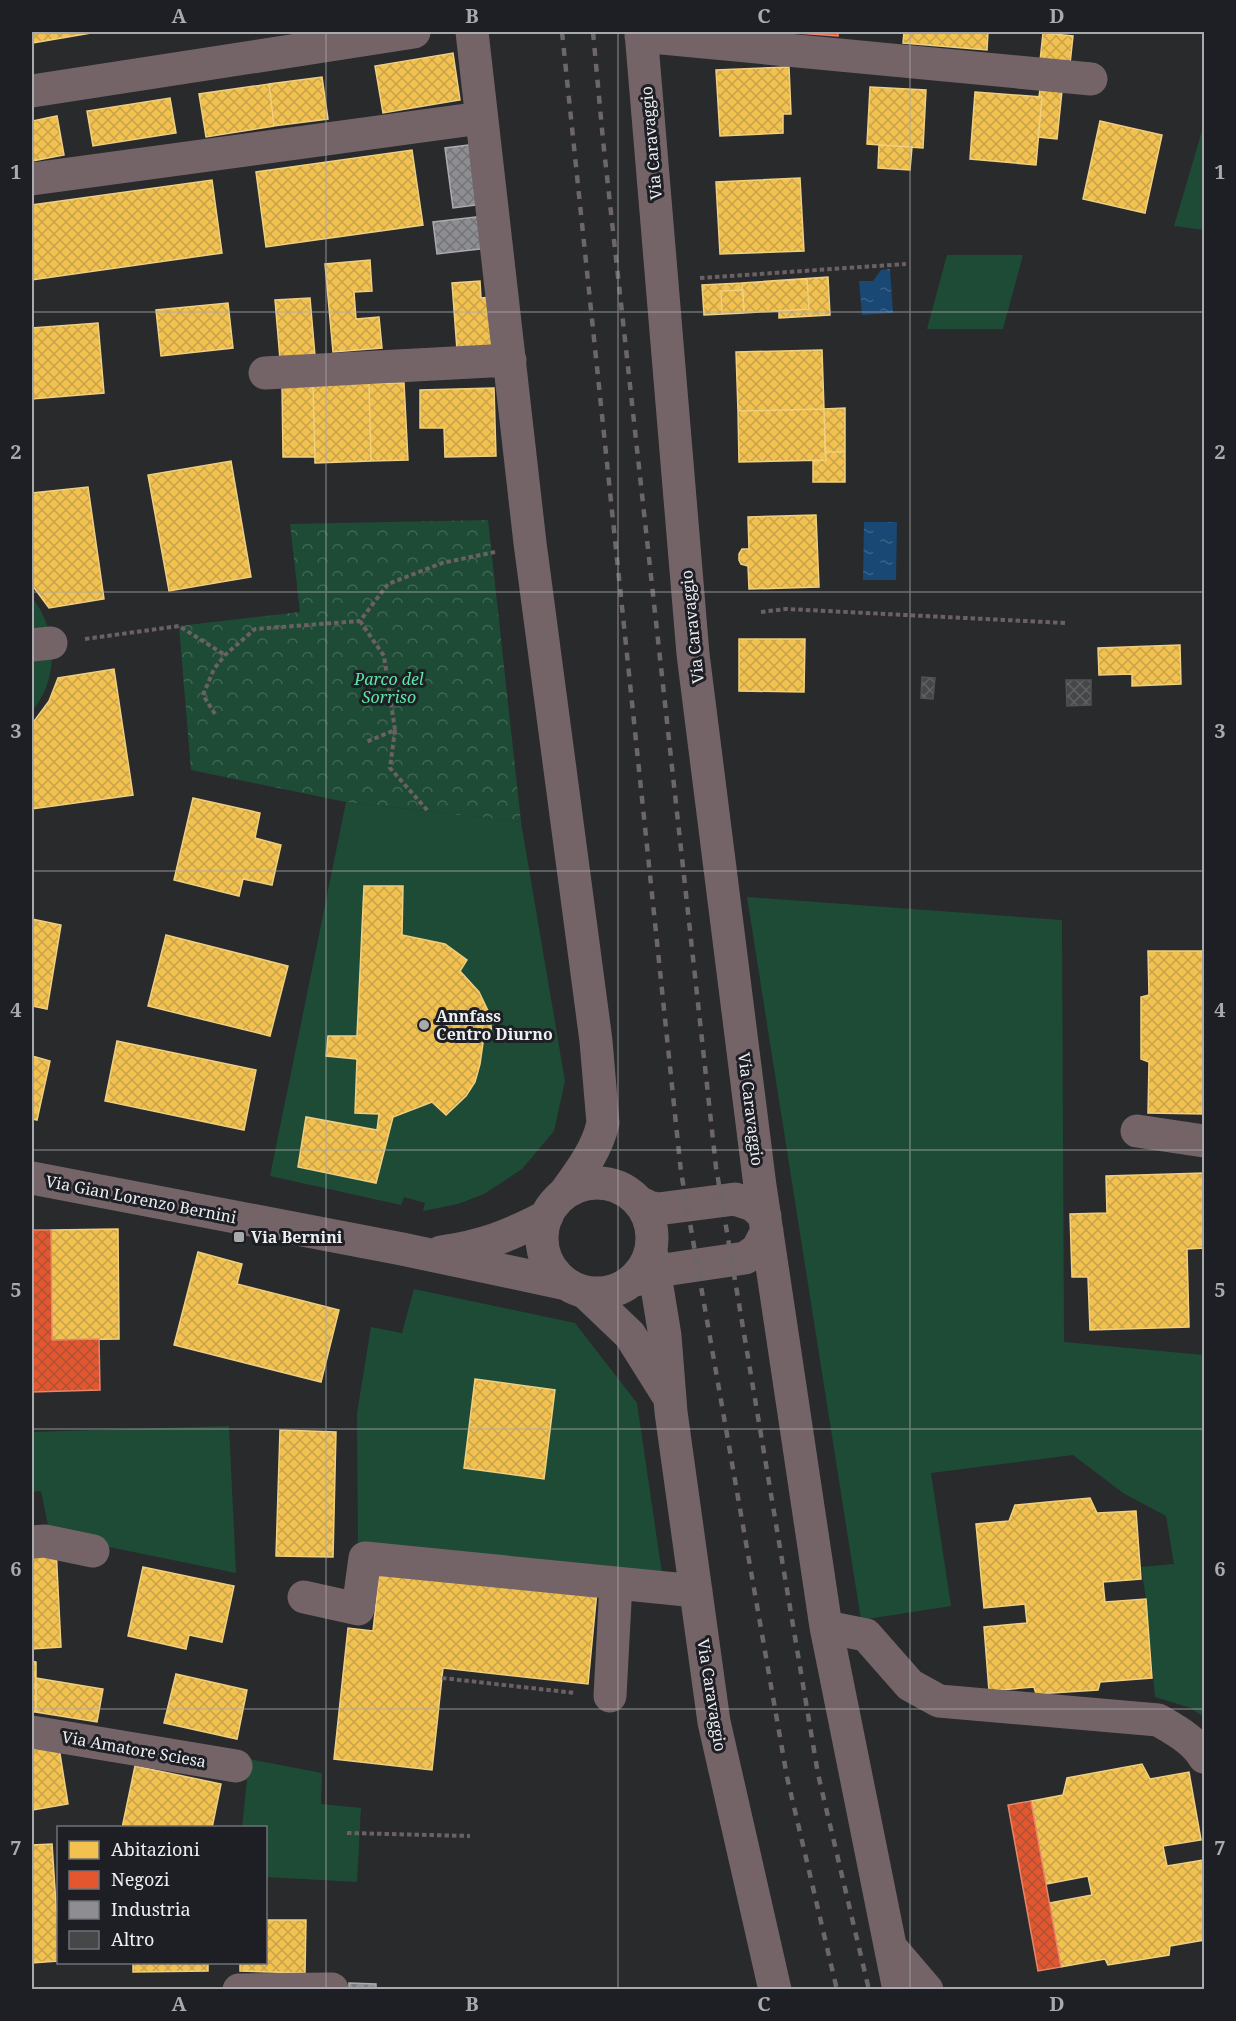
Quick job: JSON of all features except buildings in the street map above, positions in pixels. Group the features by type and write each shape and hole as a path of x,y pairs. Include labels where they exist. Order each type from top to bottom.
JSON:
{"street":[{"path":"32,91 414,32"},
{"path":"472,32 530,543 595,1029 603,1122 594,1148 555,1205 542,1237 546,1259 551,1269 576,1288 605,1293 623,1287 646,1268 759,1266"},
{"name":"Via Caravaggio","path":"899,1989 826,1627 759,1266 766,1223 693,654 641,34 1091,79"},
{"path":"32,179 481,118"},
{"path":"265,373 510,360"},
{"path":"1137,1131 1204,1141"},
{"name":"Via Gian Lorenzo Bernini","path":"32,1178 428,1255 576,1288"},
{"path":"555,1205 580,1186 598,1183 625,1190 651,1205 735,1199 753,1205 766,1223"},
{"name":"Via Gian Lorenzo Bernini","path":"428,1255 486,1244 503,1238 555,1205"},
{"path":"646,1268 652,1233 648,1216 651,1205"},
{"name":"Via Caravaggio","path":"646,1268 665,1336 669,1398 714,1722 775,1989"},
{"name":"Via Caravaggio","path":"576,1288 630,1335 669,1398"},
{"path":"32,1542 45,1541 93,1551"},
{"path":"304,1597 358,1609 365,1557 696,1591"},
{"path":"609,1696 616,1583"},
{"path":"826,1627 866,1635 910,1685 939,1701 1158,1720 1179,1732 1201,1751 1204,1757"},
{"name":"Via Amatore Sciesa","path":"32,1731 236,1766"},
{"name":"Via Caravaggio","path":"892,1949 927,1989"},
{"path":"239,1989 332,1989"}],"path":[{"path":"700,278 906,264"},
{"path":"215,714 202,695 214,669 225,655 255,629 360,621 388,584 442,563 530,543"},
{"path":"761,612 798,610 1065,623 1065,626"},
{"path":"360,621 384,656 395,730 390,768 428,811"},
{"path":"55,642 179,626 225,655"},
{"path":"366,742 395,730"},
{"path":"442,1678 609,1696"},
{"path":"347,1833 470,1836"}],"green space":[{"path":"1204,124 1204,230 1174,226"},
{"path":"947,255 1023,255 1003,329 927,329"},
{"name":"Parco del Sorriso","path":"488,520 521,822 346,802 191,770 179,626 300,612 290,524"},
{"path":"32,598 47,624 52,654 47,685 32,711"},
{"path":"346,802 521,822 565,1081 554,1131 522,1169 484,1194 458,1204 423,1211 425,1203 404,1197 401,1205 270,1176"},
{"path":"747,897 1062,920 1064,1342 1204,1355 1204,1717 1191,1708 1155,1697 1141,1567 1174,1564 1166,1516 1123,1493 1073,1455 931,1473 951,1606 861,1620"},
{"path":"414,1289 575,1323 637,1403 663,1580 358,1548 357,1413 371,1327 402,1333"},
{"path":"229,1426 236,1573 50,1535 41,1491 32,1492 32,1432"},
{"path":"249,1759 322,1773 321,1804 361,1808 357,1882 267,1877 267,1826 242,1826"}],"water":[{"path":"890,269 893,313 862,315 859,281 873,281 881,270"},
{"path":"864,522 897,522 896,580 863,580"}],"railway":[{"path":"562,32 681,1172 787,1777 837,1990"},
{"path":"593,32 716,1167 818,1774 869,1990"}],"place":[{"name":"Annfass Centro Diurno","path":"424,1025"},
{"name":"Via Bernini","path":"239,1237"}]}
